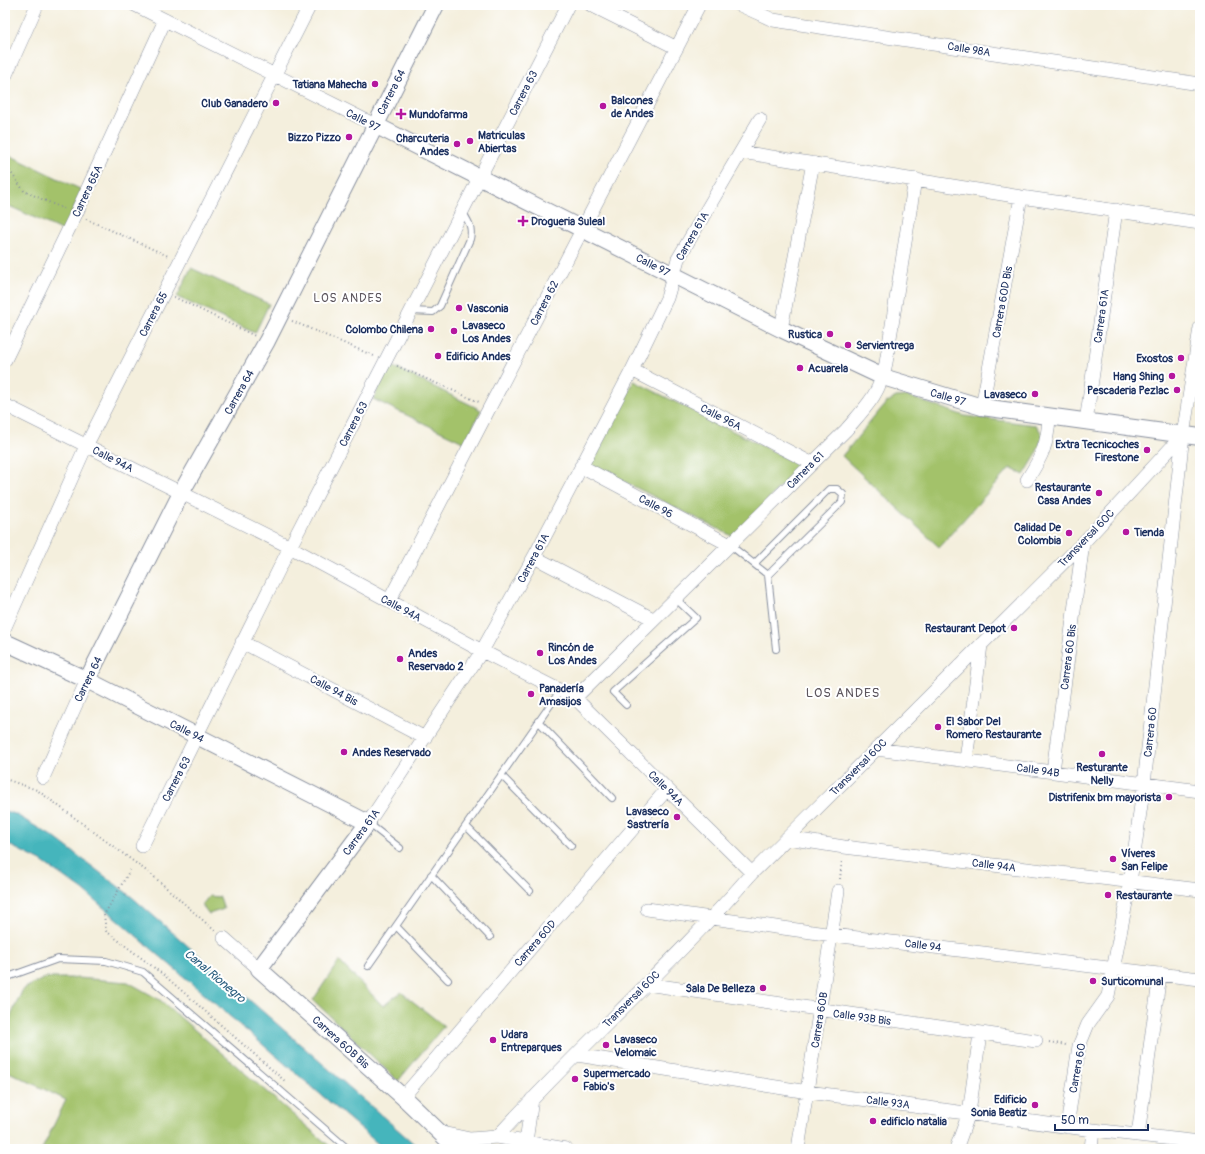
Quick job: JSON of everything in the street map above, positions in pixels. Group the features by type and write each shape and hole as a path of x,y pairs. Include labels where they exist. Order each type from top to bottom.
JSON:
{"street":[{"path":"5,77 37,5"},
{"name":"Calle 97","path":"135,5 672,275 883,377 982,407 1200,437"},
{"name":"Carrera 65","path":"5,627 86,446 310,5"},
{"name":"Carrera 64","path":"42,778 87,680 182,493 267,341 374,125 436,5"},
{"name":"Carrera 63","path":"142,846 290,547 568,5"},
{"path":"591,5 677,48"},
{"name":"Carrera 62","path":"389,601 699,5"},
{"name":"Calle 98A","path":"740,5 773,20 1200,84"},
{"name":"Carrera 65A","path":"5,360 76,214 165,20"},
{"name":"Carrera 61A","path":"259,969 368,823 482,651 632,370 667,298 672,275 678,259 760,119"},
{"path":"741,152 1021,197 1200,223"},
{"path":"781,329 813,163"},
{"name":"Carrera 61","path":"575,698 653,619 846,430 875,396 883,377 915,179"},
{"name":"Carrera 60D Bis","path":"982,407 1021,197"},
{"name":"Carrera 61A","path":"1086,422 1116,210"},
{"name":"Carrera 60","path":"1068,1127 1079,1046 1088,1024 1108,996 1115,967 1130,882 1144,784 1182,435 1200,328"},
{"name":"Calle 96A","path":"632,370 811,463"},
{"name":"Calle 94A","path":"5,405 290,547 482,651 575,698 752,873"},
{"path":"1026,480 1042,455 1049,436 1049,416"},
{"name":"Transversal 60C","path":"497,1137 532,1099 712,919 752,873 1082,543 1182,435"},
{"name":"Calle 96","path":"581,466 730,545"},
{"name":"Carrera 60 Bis","path":"1053,772 1082,543"},
{"path":"534,556 653,619"},
{"name":"Calle 94","path":"5,642 87,680 368,823"},
{"name":"Calle 94 Bis","path":"242,642 425,738"},
{"path":"966,760 981,645"},
{"name":"Calle 94B","path":"876,749 1200,791"},
{"name":"Carrera 60D","path":"403,1097 667,789"},
{"name":"Calle 94A","path":"787,838 844,847 1200,890"},
{"name":"Carrera 60B","path":"798,1149 833,935 838,891"},
{"name":"Calle 94","path":"647,909 833,935 1200,978"},
{"name":"Carrera 60B Bis","path":"224,938 403,1097 457,1149"},
{"path":"1138,1135 1160,974"},
{"name":"Calle 93B Bis","path":"646,984 821,1011 1036,1041"},
{"path":"956,1149 969,1113 980,1034"},
{"name":"Calle 93A","path":"577,1055 808,1092 1068,1127 1200,1142"},
{"path":"526,1146 532,1099"},
{"path":"1091,1149 1093,1130"},
{"path":"442,1133 470,1139 497,1137 526,1146 566,1149"}],"lane":[{"path":"411,311 433,312 440,306 472,232 470,224 462,211"},
{"path":"754,564 828,489 837,489 843,494 842,502 768,575"},
{"path":"730,545 768,575 776,649"},
{"path":"626,705 613,692 696,618 675,598"},
{"path":"368,966 560,691"},
{"path":"538,721 612,798"},
{"path":"501,775 572,846"},
{"path":"368,823 400,848"},
{"path":"466,826 530,891"},
{"path":"431,875 490,937"},
{"path":"396,926 448,980"},
{"path":"5,978 58,959 106,961 143,972 348,1149"}],"path":[{"path":"164,293 267,341"},
{"path":"280,316 490,407"},
{"path":"5,779 37,790 134,862 224,938"},
{"path":"838,891 844,847"},
{"path":"104,915 130,870"},
{"path":"1036,1041 1079,1046"}],"green space":[{"path":"5,153 82,190 63,231 5,204"},
{"path":"191,268 269,304 255,333 177,297"},
{"path":"390,365 481,410 465,443 373,399"},
{"path":"634,381 800,465 734,537 589,464"},
{"path":"907,396 965,416 1036,425 1043,435 1035,457 1024,475 1010,468 939,547 842,456 886,403 896,397"},
{"path":"209,896 220,897 224,909 209,914 202,905"},
{"path":"339,961 383,1006 401,992 444,1026 398,1081 313,1000"},
{"path":"45,978 78,978 128,982 160,1000 333,1149 42,1149 66,1100 5,1070 5,1029 23,989"}],"water":[{"name":"Canal Rionegro","path":"5,811 15,814 55,838 132,897 420,1149 384,1149 83,890 41,861 5,843"}],"place":[{"name":"Tatiana Mahecha","path":"375,84"},
{"name":"Club Ganadero","path":"276,103"},
{"name":"Balcones de Andes","path":"603,106"},
{"name":"Mundofarma","path":"401,114"},
{"name":"Bizzo Pizzo","path":"349,137"},
{"name":"Matriculas Abiertas","path":"470,141"},
{"name":"Charcuteria Andes","path":"457,144"},
{"name":"Drogueria Suleal","path":"523,221"},
{"name":"Vasconia","path":"459,308"},
{"name":"Colombo Chilena","path":"431,329"},
{"name":"Lavaseco Los Andes","path":"454,331"},
{"name":"Rustica","path":"830,334"},
{"name":"Servientrega","path":"848,345"},
{"name":"Edificio Andes","path":"438,356"},
{"name":"Exostos","path":"1181,358"},
{"name":"Acuarela","path":"800,368"},
{"name":"Hang Shing","path":"1172,376"},
{"name":"Pescaderia Pezlac","path":"1177,390"},
{"name":"Lavaseco","path":"1035,394"},
{"name":"Extra Tecnicoches Firestone","path":"1147,450"},
{"name":"Restaurante Casa Andes","path":"1099,493"},
{"name":"Tienda","path":"1126,532"},
{"name":"Calidad De Colombia","path":"1069,533"},
{"name":"Restaurant Depot","path":"1014,628"},
{"name":"Rincón de Los Andes","path":"540,653"},
{"name":"Andes Reservado 2","path":"400,659"},
{"name":"Panadería Amasijos","path":"531,694"},
{"name":"El Sabor Del Romero Restaurante","path":"938,727"},
{"name":"Andes Reservado","path":"344,752"},
{"name":"Resturante Nelly","path":"1102,754"},
{"name":"Distrifenix bm mayorista","path":"1169,797"},
{"name":"Lavaseco Sastrería","path":"677,817"},
{"name":"Víveres San Felipe","path":"1113,859"},
{"name":"Restaurante","path":"1108,895"},
{"name":"Surticomunal","path":"1093,981"},
{"name":"Sala De Belleza","path":"763,988"},
{"name":"Udara Entreparques","path":"493,1040"},
{"name":"Lavaseco Velomaic","path":"606,1045"},
{"name":"Supermercado Fabio's","path":"575,1079"},
{"name":"Edificio Sonia Beatiz","path":"1035,1105"},
{"name":"edificlo natalia","path":"873,1121"}],"district":[{"name":"LOS ANDES","path":"348,298"},
{"name":"LOS ANDES","path":"843,692"}]}
